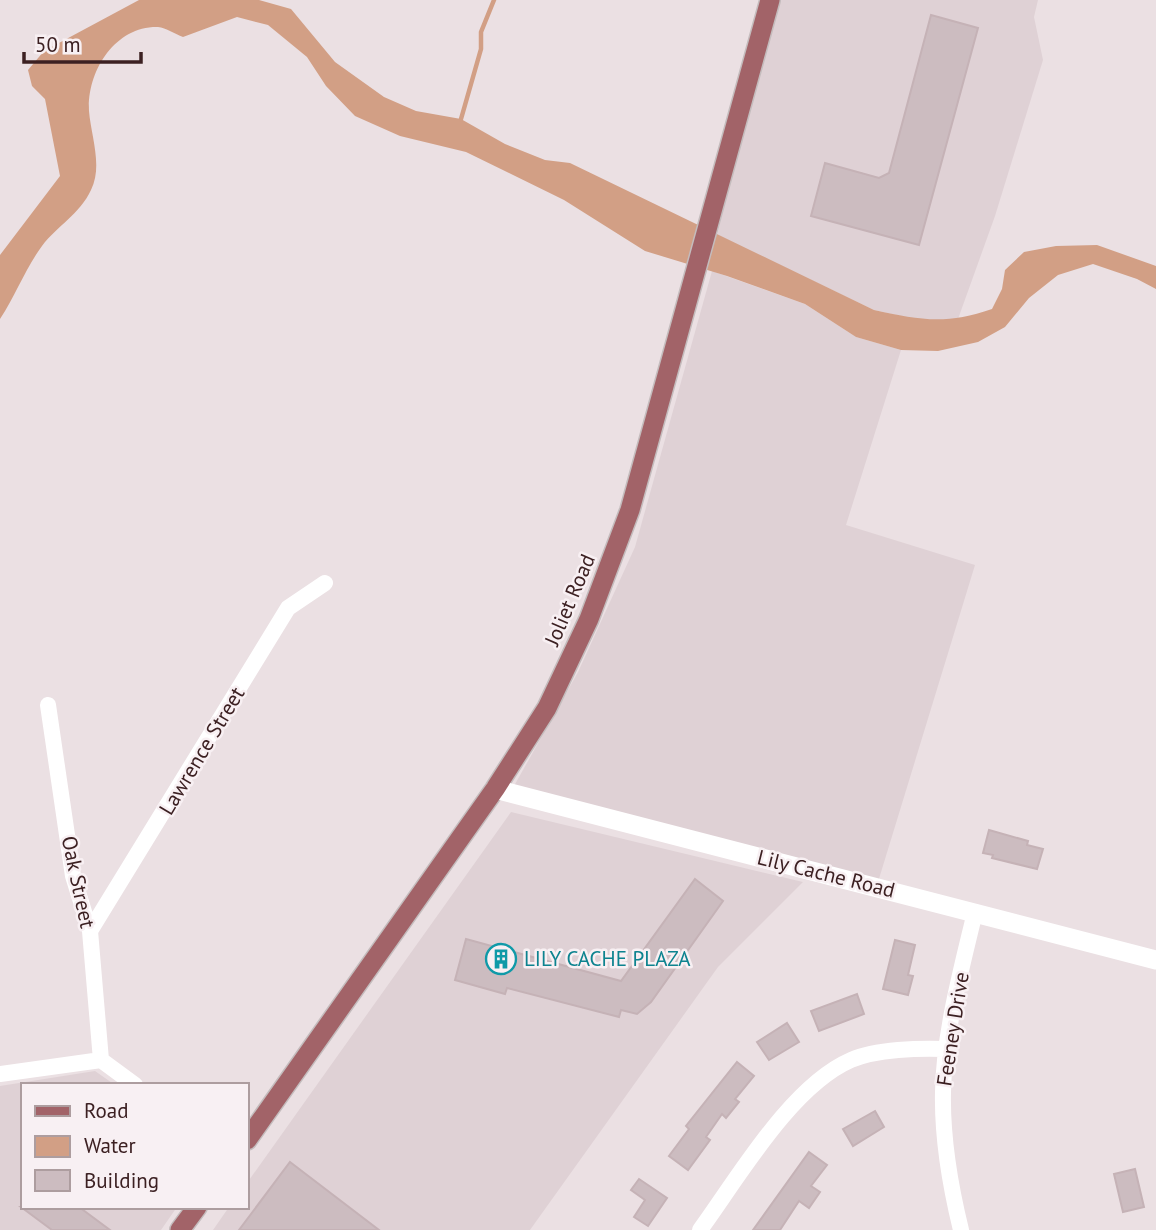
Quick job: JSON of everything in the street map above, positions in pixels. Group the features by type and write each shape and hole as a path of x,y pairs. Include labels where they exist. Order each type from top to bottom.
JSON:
{"main road":[{"name":"Joliet Road","path":"248,1139 495,789 547,708 589,619 630,510 770,0"},
{"path":"180,1230 196,1209"}],"street":[{"name":"Lawrence Street","path":"90,931 288,608 325,583"},
{"name":"Oak Street","path":"48,705 73,876 90,931 101,1060"},
{"name":"Lily Cache Road","path":"495,789 1156,960"},
{"name":"Feeney Drive","path":"961,1230 945,1140 943,1093 946,1049 975,912"},
{"path":"700,1230 780,1119 817,1083 852,1059 920,1048 946,1049"},
{"path":"0,1074 101,1060 132,1083"}],"shaded area":[{"path":"776,0 1038,0 1034,17 1043,60 995,216 958,319 927,322 874,310 717,235"},
{"path":"712,271 805,304 856,337 901,350 846,525 975,565 878,882 514,786 578,672 635,547"},
{"path":"511,812 803,882 718,967 530,1230 213,1230 228,1209 248,1209 248,1182"},
{"path":"95,1071 112,1083 21,1083 21,1209 176,1209 161,1230 0,1230 0,1086"}],"water":[{"path":"139,0 259,0 291,9 335,62 384,97 416,111 461,119 505,144 545,160 570,163 874,310 905,316 947,319 992,309 1002,289 1005,270 1024,252 1056,246 1097,245 1156,266 1156,289 1137,279 1093,264 1058,275 1029,298 1005,327 978,342 938,351 901,350 856,337 805,304 645,251 564,200 466,152 400,136 355,116 326,86 307,57 268,25 237,17 183,37 158,27 143,29 129,34 107,54 93,81 90,96 89,111 96,161 91,190 75,213 42,246 0,319 0,255 60,176 45,99 32,86 28,70 44,51"}],"building":[{"path":"931,15 978,28 919,245 811,216 825,163 879,178 889,173"},
{"path":"989,830 1028,841 1027,845 1043,849 1037,869 992,858 993,855 983,853"},
{"name":"LILY CACHE PLAZA","path":"695,879 723,901 651,1002 637,1014 621,1010 619,1017 507,988 505,994 455,980 466,939 621,981"},
{"path":"895,940 915,945 908,975 913,976 908,995 883,989"},
{"path":"857,994 864,1014 819,1031 811,1011"},
{"path":"787,1023 799,1042 769,1060 757,1042"},
{"path":"737,1062 754,1076 735,1099 739,1102 726,1118 722,1114 706,1137 710,1140 688,1170 669,1156 689,1129 686,1126"},
{"path":"875,1111 884,1127 853,1146 843,1129"},
{"path":"809,1152 827,1165 811,1186 820,1192 809,1208 799,1201 780,1230 753,1230"},
{"path":"290,1162 379,1230 239,1230"},
{"path":"1135,1169 1144,1207 1123,1212 1114,1174"},
{"path":"639,1179 667,1198 648,1226 634,1217 645,1200 631,1190"},
{"path":"24,1209 82,1209 110,1230 52,1230"}],"waterway":[{"path":"461,119 481,49 481,32 494,0"}],"place":[{"name":"LILY CACHE PLAZA","path":"501,959"}]}
